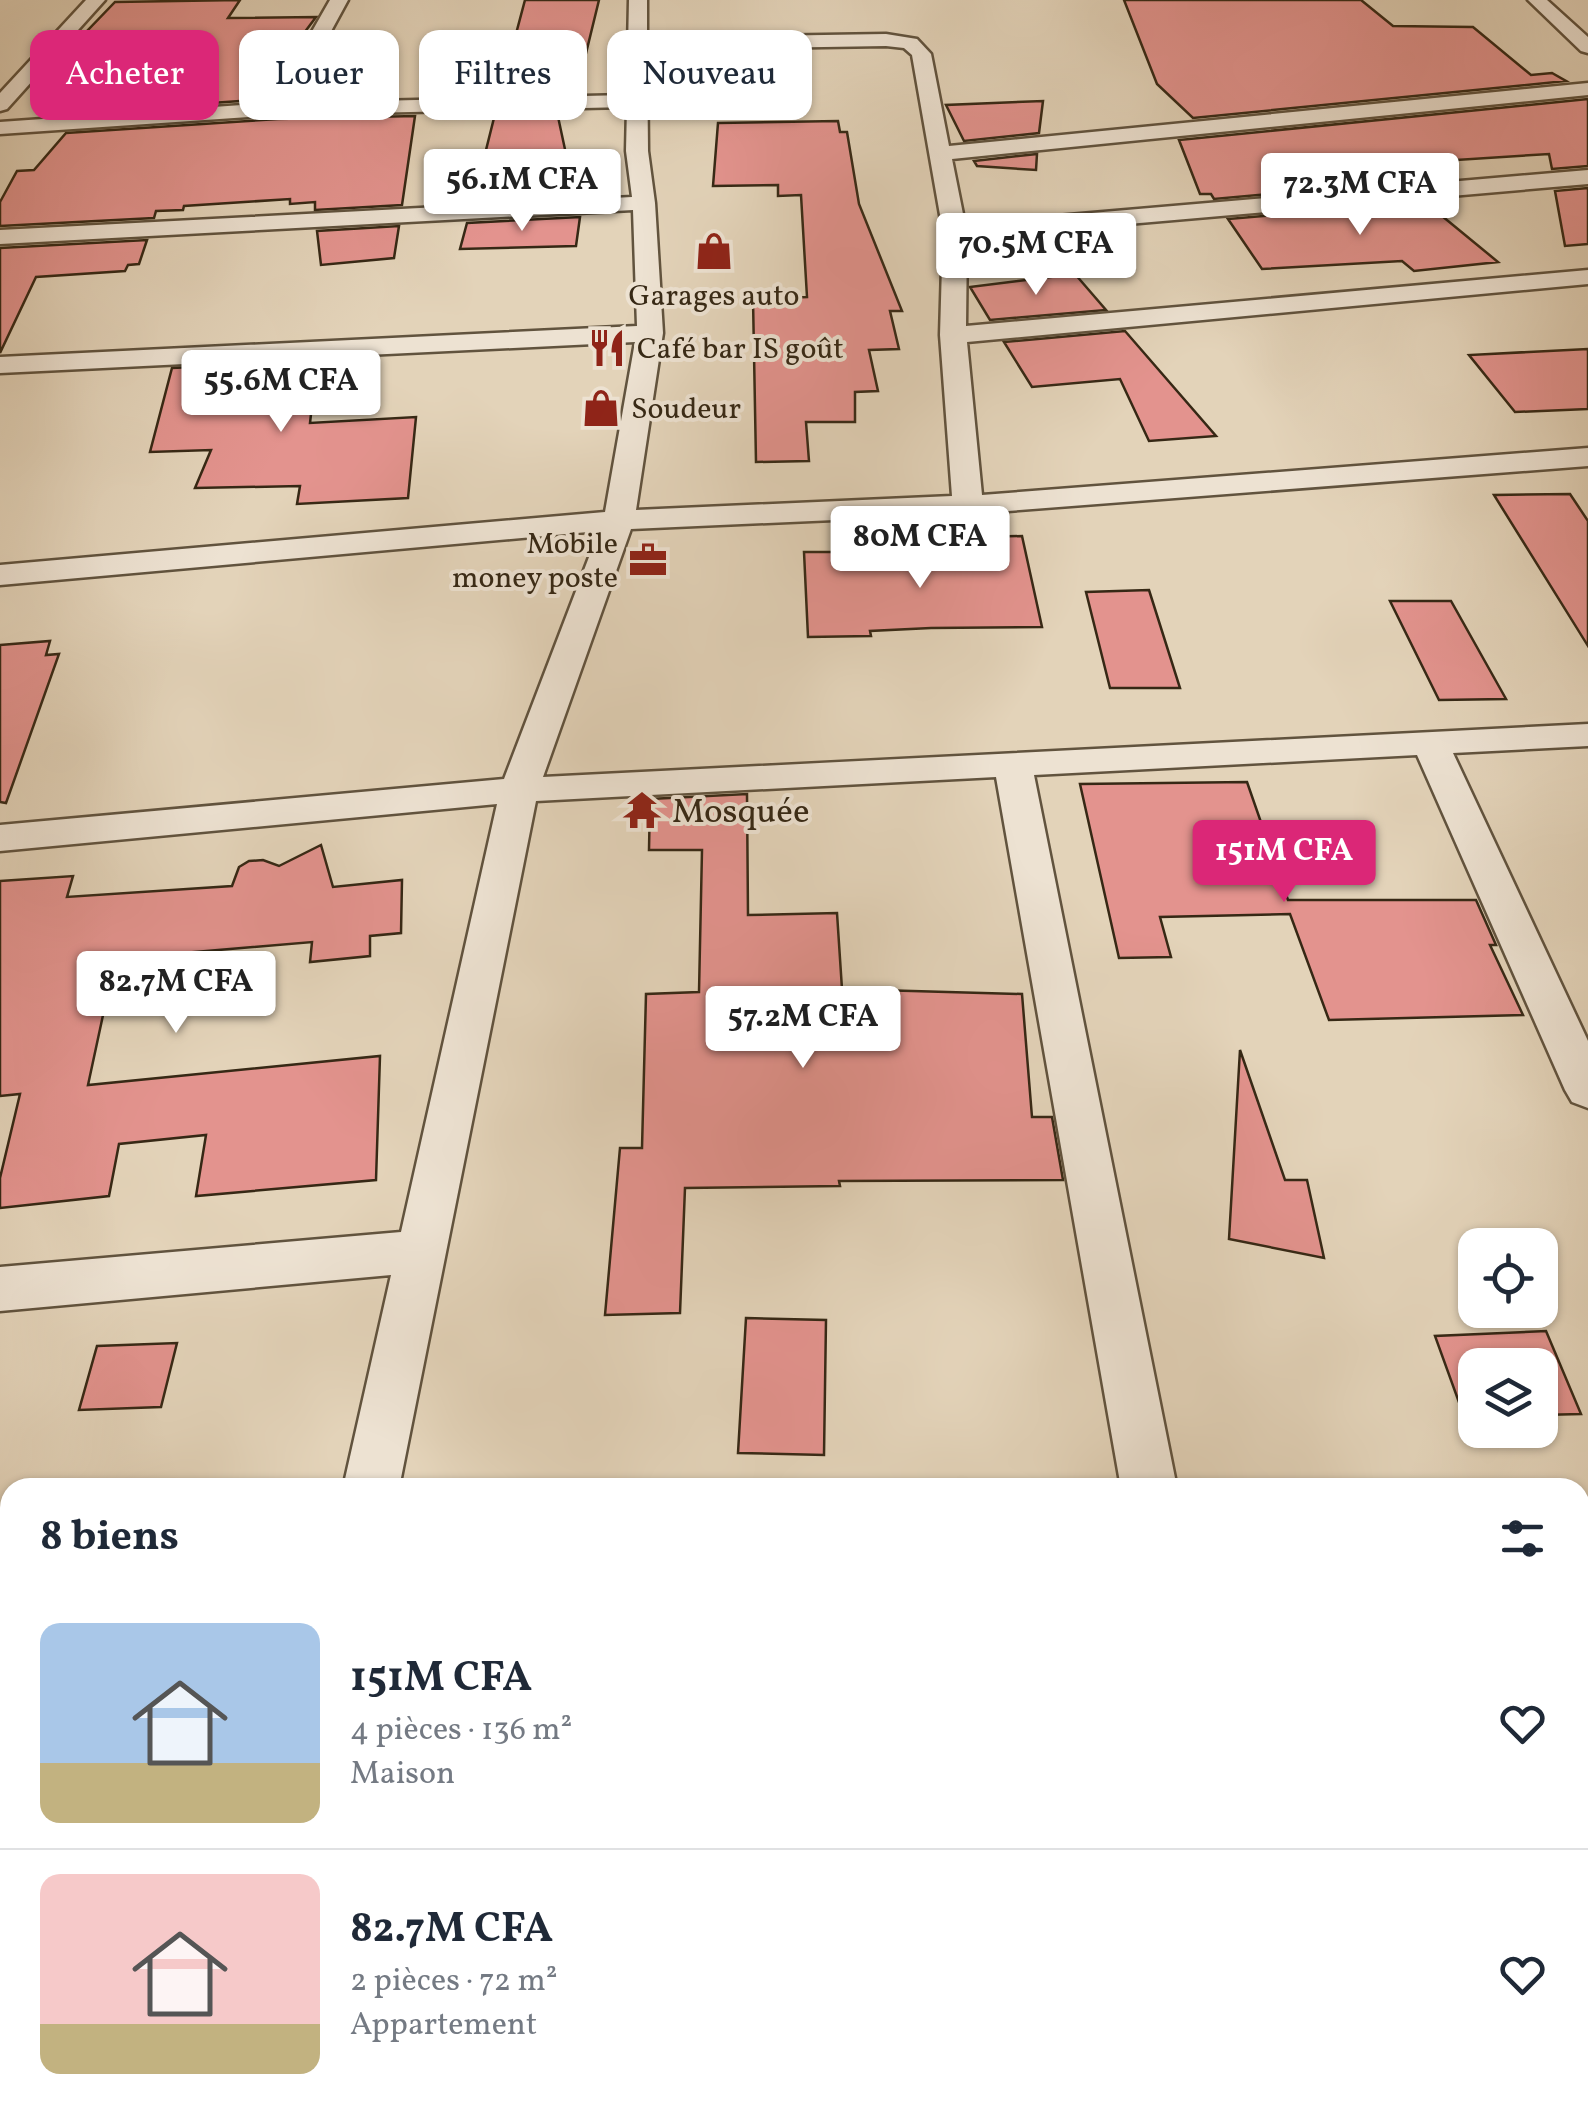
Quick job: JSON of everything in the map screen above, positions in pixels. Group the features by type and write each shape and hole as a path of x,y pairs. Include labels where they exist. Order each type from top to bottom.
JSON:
{"street":[{"path":"0,105 96,0"},
{"path":"323,30 340,0"},
{"path":"638,0 639,30"},
{"path":"1538,0 1588,47"},
{"path":"812,41 886,40 910,44 921,54 955,232 953,336 968,505"},
{"path":"938,154 1588,89"},
{"path":"399,106 607,102"},
{"path":"0,128 239,112"},
{"path":"373,1478 519,790 618,520 650,333 637,120"},
{"path":"955,232 1588,177"},
{"path":"0,237 644,203"},
{"path":"953,336 1588,277"},
{"path":"0,365 650,333"},
{"path":"0,575 618,520 968,505 1588,457"},
{"path":"0,838 519,790 1588,735"},
{"path":"1430,743 1588,1090"},
{"path":"1012,764 1147,1478"},
{"path":"0,1289 421,1251"}],"building":[{"path":"240,0 228,18 316,17 306,30 239,30 239,101 219,102 219,30 88,30 115,2"},
{"path":"525,0 599,0 587,49 587,30 517,30"},
{"path":"1124,0 1361,0 1393,26 1473,27 1531,75 1552,73 1566,81 1193,118 1157,84"},
{"path":"1588,99 1588,166 1552,169 1549,154 1378,165 1401,182 1214,199 1211,194 1200,194 1179,140"},
{"path":"1043,101 1039,133 964,141 946,105"},
{"path":"399,116 415,116 402,205 315,210 315,202 290,204 290,199 184,206 183,210 156,211 154,218 0,226 0,202 17,171 34,170 66,133 263,120 399,120"},
{"path":"494,120 559,120 575,196 473,202"},
{"path":"838,121 840,132 847,132 859,204 902,311 890,311 899,349 869,350 878,391 855,392 855,422 806,422 809,461 756,462 753,299 807,297 801,195 778,196 778,185 713,186 718,123"},
{"path":"1037,154 1036,170 977,166 974,161"},
{"path":"1588,188 1588,244 1565,246 1555,191"},
{"path":"1425,202 1498,262 1414,271 1402,261 1262,269 1228,219"},
{"path":"580,217 576,246 460,249 467,223"},
{"path":"399,226 394,258 321,265 317,231"},
{"path":"147,240 139,264 128,265 125,271 36,277 0,353 0,248"},
{"path":"1075,274 1106,310 990,320 970,287"},
{"path":"1125,331 1216,436 1149,441 1120,379 1032,387 1004,342"},
{"path":"1588,349 1588,409 1515,412 1469,355"},
{"path":"317,361 310,423 416,417 408,498 297,504 300,486 195,488 211,450 150,452 172,368"},
{"path":"1570,494 1588,521 1588,646 1494,495"},
{"path":"1022,536 1042,627 931,628 870,631 871,636 808,637 804,552 863,552 864,557 979,556 975,537"},
{"path":"1149,590 1180,688 1110,688 1086,592"},
{"path":"1390,601 1451,601 1506,699 1439,700"},
{"path":"50,641 46,655 59,654 6,803 0,802 0,645"},
{"path":"1247,782 1288,900 1476,900 1496,945 1490,945 1523,1015 1329,1020 1290,914 1160,917 1171,957 1119,958 1080,784"},
{"path":"747,794 748,915 837,913 842,989 1022,994 1032,1117 1052,1117 1063,1180 839,1181 840,1186 685,1188 680,1313 605,1315 620,1148 642,1148 646,994 699,992 702,850 649,850 650,799"},
{"path":"321,845 333,887 402,880 401,933 370,936 370,956 310,962 312,942 149,956 148,961 114,964 88,1085 380,1056 376,1180 196,1196 206,1135 119,1144 109,1196 0,1208 0,1178 20,1094 0,1096 0,881 73,876 67,897 232,886 239,867 249,861 263,860 279,866"},
{"path":"1240,1050 1285,1180 1307,1180 1324,1258 1229,1239"},
{"path":"746,1318 826,1320 824,1455 738,1453"},
{"path":"1546,1331 1553,1348 1458,1348 1458,1400 1435,1336"},
{"path":"177,1343 161,1407 79,1410 97,1346"},
{"path":"1558,1359 1581,1414 1558,1415"}],"place":[{"name":"Garages auto","path":"714,251"},
{"name":"Café bar IS goût","path":"607,348"},
{"name":"Soudeur","path":"601,408"},
{"name":"Mobile money poste","path":"648,560"},
{"name":"Mosquée","path":"642,810"}]}
